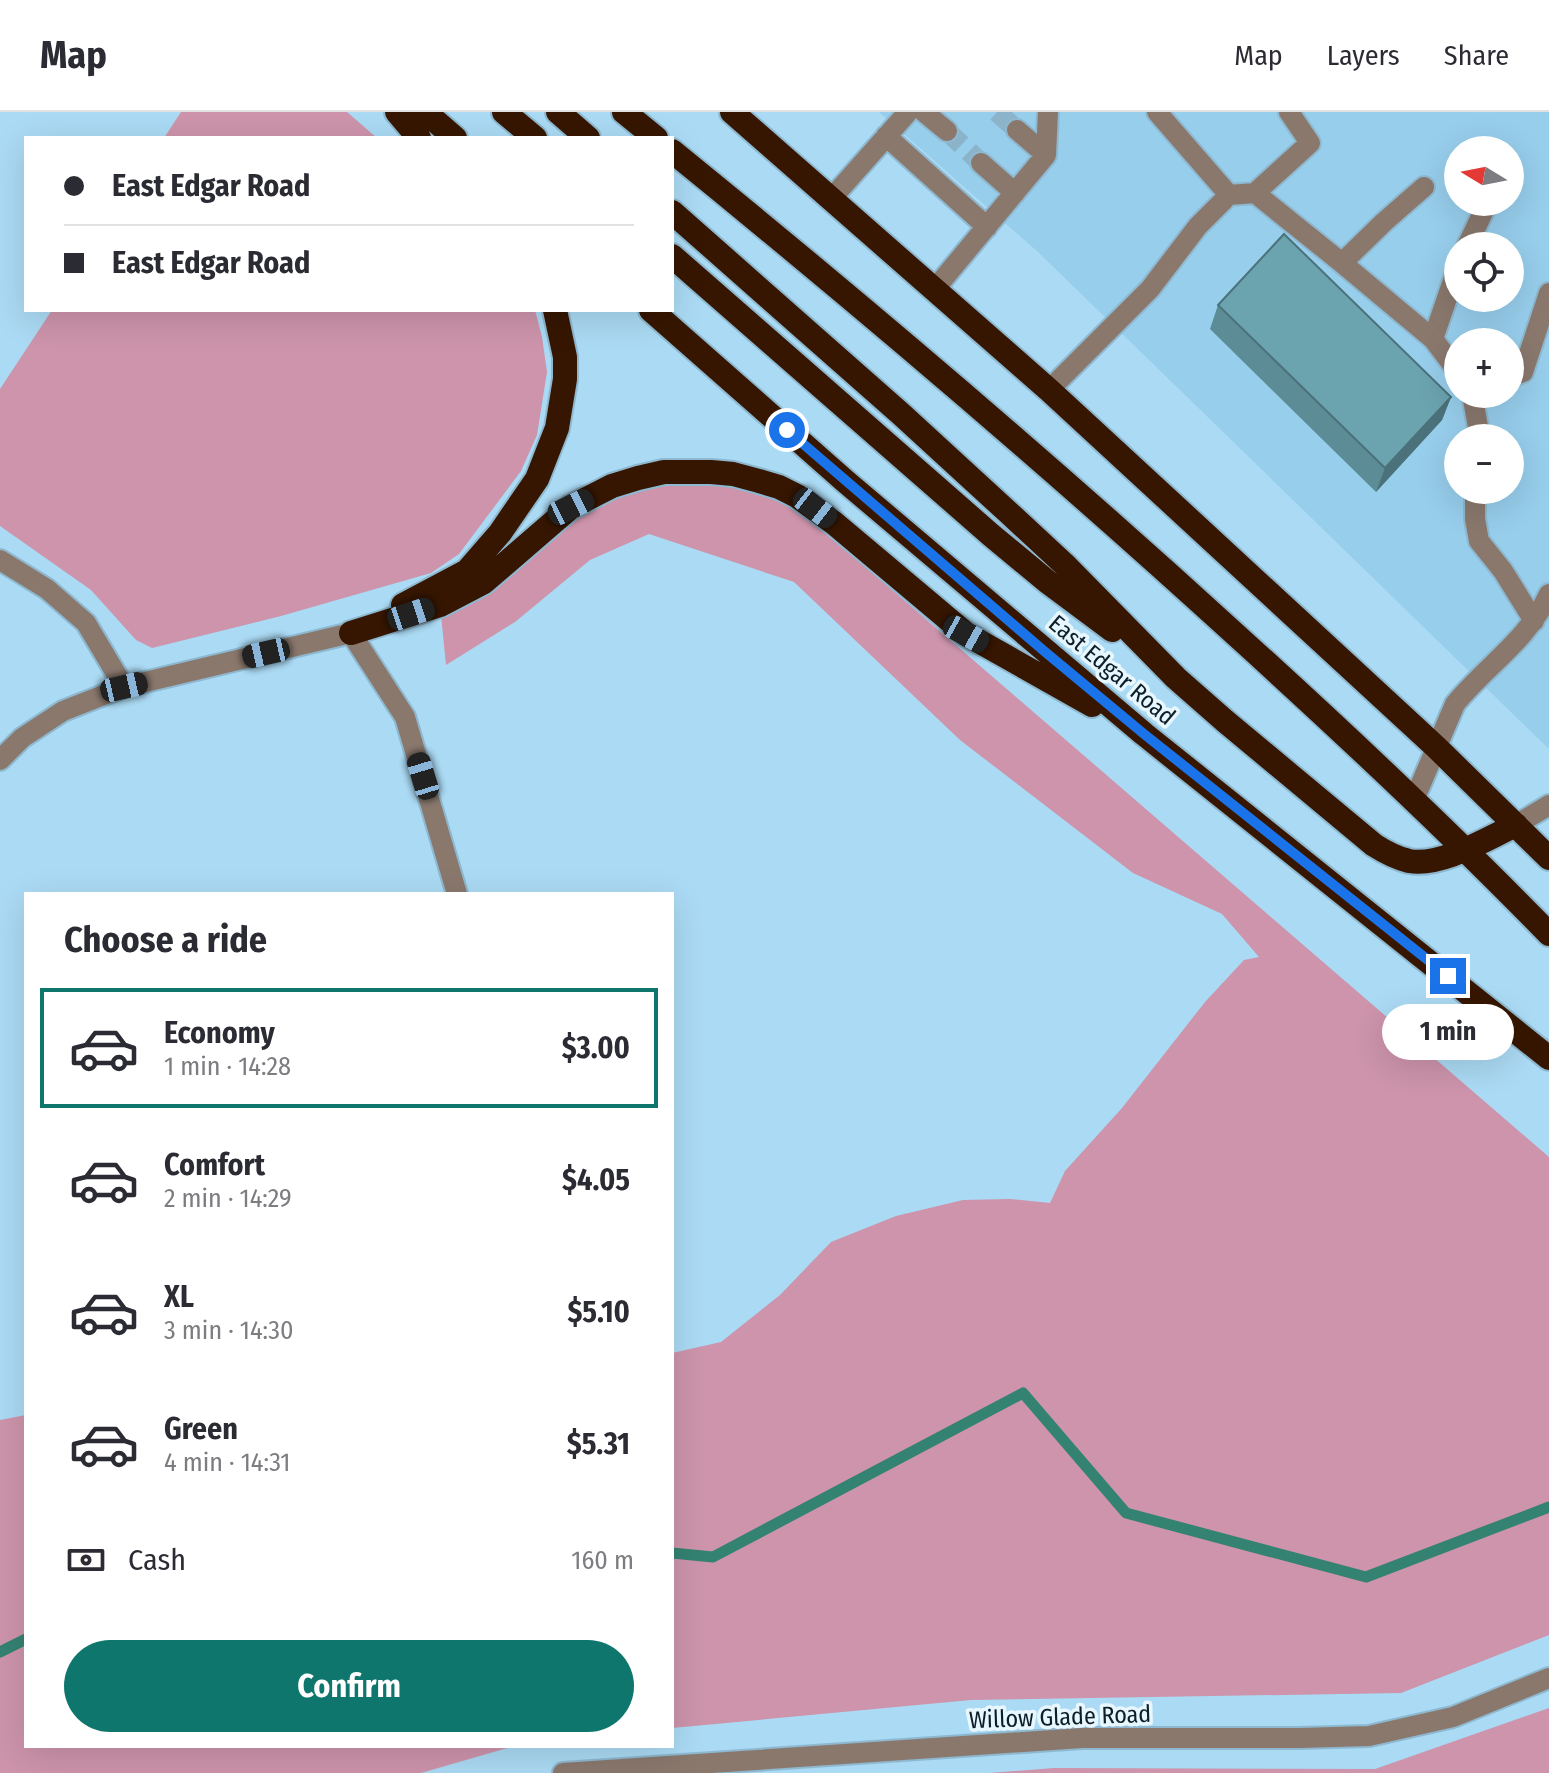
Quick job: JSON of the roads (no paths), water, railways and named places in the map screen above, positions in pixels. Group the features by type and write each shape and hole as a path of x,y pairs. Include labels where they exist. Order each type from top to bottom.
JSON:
{"highway":[{"path":"397,112 417,136"},
{"path":"425,112 453,136"},
{"path":"504,112 533,136"},
{"path":"558,112 586,136"},
{"path":"624,112 654,136"},
{"path":"732,112 1049,390 1436,747 1549,858"},
{"path":"674,153 1000,423 1262,658 1465,849 1549,934"},
{"path":"674,214 901,414 1042,544 1176,678 1374,845 1392,856 1419,862 1435,860 1516,825"},
{"path":"674,258 991,535 1049,583 1176,678"},
{"path":"351,633 467,571 525,498 548,454 562,402 565,357 555,312"},
{"name":"East Edgar Road","path":"653,312 857,491 1144,734 1549,1058"},
{"path":"351,633 440,605 484,582 571,507 612,486 664,472 733,474 779,487 797,496 834,523 966,634 1144,734"}],"street":[{"path":"831,199 908,112"},
{"path":"924,112 947,131"},
{"path":"934,290 1046,155 1048,112"},
{"path":"1157,112 1229,195"},
{"path":"1049,390 1150,289 1198,226 1229,195 1255,193 1310,143 1289,112"},
{"path":"1017,130 1046,155"},
{"path":"886,136 987,227"},
{"path":"981,163 1015,193"},
{"path":"1342,263 1424,187"},
{"path":"1255,193 1433,339 1444,354"},
{"path":"1524,369 1549,293"},
{"path":"1433,339 1444,307"},
{"path":"1475,504 1479,541 1503,571 1534,621"},
{"path":"0,560 47,589 86,623 124,687"},
{"path":"1414,800 1455,704 1519,640 1549,594"},
{"path":"0,760 22,738 63,711 124,687 351,633 405,717 456,892"},
{"path":"1516,825 1549,805"},
{"name":"Willow Glade Road","path":"563,1773 1082,1738 1369,1736 1453,1717 1549,1678"}],"waterway":[{"path":"674,1553 713,1557 1023,1393 1126,1513 1366,1577 1549,1507"},
{"path":"0,1652 24,1640"}],"tunnel":[{"path":"997,112 1017,130"},
{"path":"947,131 981,163"}]}
